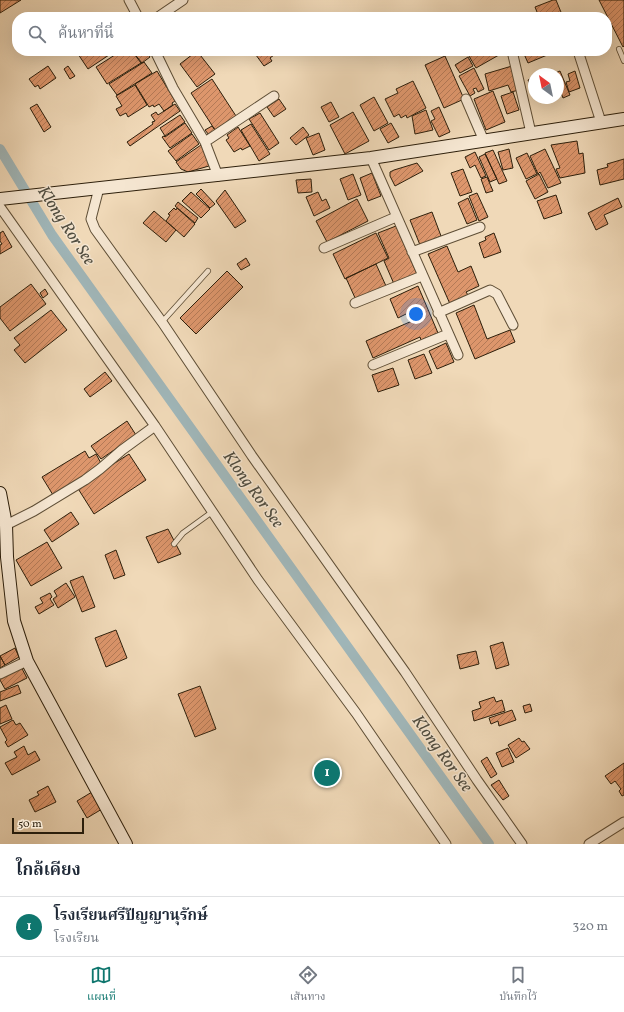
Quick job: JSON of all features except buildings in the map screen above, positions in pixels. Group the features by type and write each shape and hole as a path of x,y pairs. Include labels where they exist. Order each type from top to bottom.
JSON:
{"street":[{"path":"129,0 135,12"},
{"path":"166,12 184,0"},
{"path":"157,56 173,88 205,142 218,176"},
{"path":"513,56 531,133"},
{"path":"580,56 601,122"},
{"path":"205,142 274,96"},
{"path":"466,99 484,141"},
{"path":"446,844 356,713 258,580 3,202 64,192 371,158 624,118"},
{"path":"371,158 396,218 458,355"},
{"path":"99,188 91,220 92,224 162,322 252,456 405,672 477,780 522,844"},
{"path":"324,248 396,218"},
{"path":"412,252 480,227"},
{"path":"355,303 422,276"},
{"path":"438,313 490,290 497,294 513,325"},
{"path":"372,365 448,334"},
{"path":"6,525 34,511 90,476 155,426"},
{"path":"0,493 6,525 7,557 14,621 27,661 126,844"},
{"path":"0,674 27,661"},
{"path":"589,844 624,822"}],"lane":[{"path":"619,49 624,61"},
{"path":"162,322 208,271"},
{"path":"174,544 183,533 212,512"}],"waterway":[{"name":"Klong Ror See","path":"0,149 52,235 489,844"}],"place":[{"name":"โรงเรียนศรีปัญญานุรักษ์","path":"327,773"}]}
